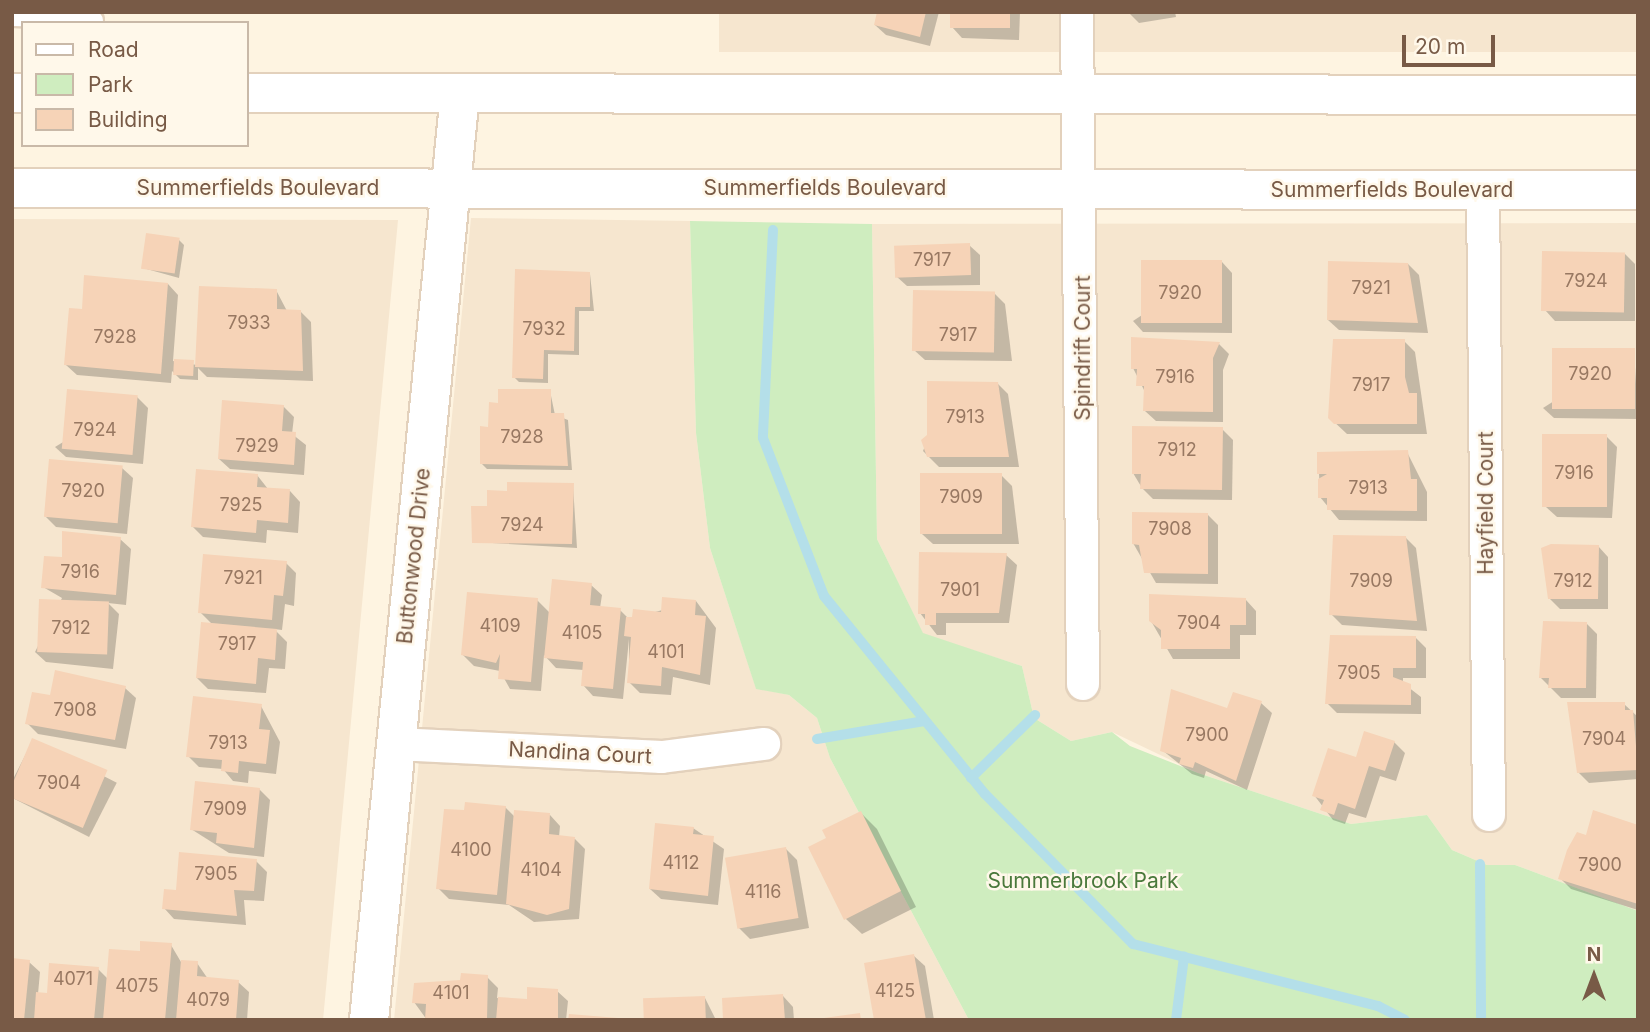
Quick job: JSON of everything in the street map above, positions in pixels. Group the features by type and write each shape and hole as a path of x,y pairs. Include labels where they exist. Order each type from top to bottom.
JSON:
{"street":[{"name":"Spindrift Court","path":"1077,12 1083,189 1083,684"},
{"path":"248,93 1638,95"},
{"name":"Buttonwood Drive","path":"369,1020 460,93"},
{"name":"Summerfields Boulevard","path":"12,188 1638,190"},
{"name":"Hayfield Court","path":"1483,190 1489,815"},
{"name":"Nandina Court","path":"396,744 662,757 764,744"}],"lane":[{"path":"12,18 93,18"}],"shaded area":[{"path":"719,12 1638,12 1638,52 719,52"},
{"path":"471,218 690,221 696,433 710,548 756,688 789,695 817,718 830,758 969,1020 394,1020"},
{"path":"12,219 398,220 323,1020 12,1020"},
{"path":"1638,223 1638,911 1515,865 1487,865 1452,850 1427,815 1351,824 1198,773 1112,732 1071,741 1034,718 1022,666 923,634 877,539 872,224"}],"green space":[{"name":"Summerbrook Park","path":"690,221 872,224 877,539 923,633 1022,666 1034,718 1071,741 1112,732 1130,746 1198,773 1351,824 1427,815 1452,850 1487,865 1515,865 1638,911 1638,1020 969,1020 830,758 817,718 789,695 756,689 710,548 696,433"}],"building":[{"path":"877,12 926,12 920,37 874,25"},
{"path":"950,12 1010,12 1010,28 950,28"},
{"path":"146,233 180,238 175,273 141,269"},
{"path":"970,243 971,275 895,278 894,246"},
{"path":"1542,251 1625,252 1624,312 1541,311"},
{"path":"1141,260 1222,260 1222,323 1141,323"},
{"path":"1328,261 1408,263 1418,323 1327,320"},
{"path":"515,269 590,272 590,307 575,307 574,351 544,350 543,379 512,378"},
{"path":"84,275 168,283 161,374 64,365 69,308 82,309"},
{"path":"199,286 277,289 277,309 301,310 303,371 195,367"},
{"path":"913,290 995,291 994,352 912,351"},
{"path":"1131,337 1220,342 1213,358 1213,412 1143,411 1144,386 1136,386 1137,369 1131,369"},
{"path":"1333,339 1405,339 1405,377 1409,393 1417,393 1417,424 1334,424 1328,418"},
{"path":"1552,348 1635,348 1635,409 1552,409"},
{"path":"174,359 194,360 193,376 173,375"},
{"path":"927,381 998,382 1009,457 927,457 921,440 927,435"},
{"path":"67,389 138,395 133,455 62,449"},
{"path":"498,389 551,389 551,413 564,413 568,466 480,464 480,426 488,427 489,402 498,403"},
{"path":"222,400 284,405 282,431 296,432 294,465 218,459"},
{"path":"1132,426 1223,427 1222,490 1140,489 1141,474 1132,474"},
{"path":"1542,434 1607,434 1607,507 1542,507"},
{"path":"1408,450 1411,479 1417,479 1417,511 1327,510 1327,498 1318,498 1318,479 1327,474 1317,474 1317,452"},
{"path":"49,459 123,465 118,523 44,517"},
{"path":"196,469 258,474 257,487 290,489 288,523 257,520 256,533 191,527"},
{"path":"920,473 1002,473 1002,534 920,534"},
{"path":"507,482 574,483 572,544 472,543 471,506 487,506 487,490 507,491"},
{"path":"1132,512 1208,513 1208,574 1144,573 1139,545 1132,544"},
{"path":"62,531 121,537 116,595 41,588 44,556 62,557"},
{"path":"1333,535 1406,536 1417,621 1329,615"},
{"path":"1551,544 1599,545 1598,599 1548,599 1541,548"},
{"path":"919,552 1007,553 999,613 936,613 936,625 925,625 925,614 918,614"},
{"path":"203,554 287,561 283,596 274,595 272,620 198,613"},
{"path":"552,579 592,583 590,605 621,608 613,689 581,686 583,662 544,658"},
{"path":"467,592 538,598 531,682 498,679 500,654 496,663 461,655"},
{"path":"1149,594 1246,598 1246,625 1230,625 1230,649 1161,649 1161,630 1149,621"},
{"path":"662,597 696,600 695,615 706,616 700,675 662,667 661,686 627,683 631,637 624,636 626,617 632,617 633,609 661,612"},
{"path":"39,599 109,601 107,654 37,652"},
{"path":"1543,621 1587,622 1586,688 1548,688 1549,678 1539,678"},
{"path":"201,622 277,629 275,660 258,658 256,684 196,678"},
{"path":"1330,635 1416,636 1416,668 1393,668 1393,677 1411,684 1411,705 1325,704"},
{"path":"55,670 126,686 115,740 25,724 32,692 50,695"},
{"path":"1171,689 1227,708 1233,692 1262,701 1236,781 1195,762 1193,768 1179,764 1181,758 1160,751"},
{"path":"193,696 262,704 259,729 270,730 266,764 239,761 238,773 221,771 222,760 186,757"},
{"path":"1567,702 1625,702 1625,710 1633,710 1638,770 1577,773"},
{"path":"1364,731 1395,741 1385,771 1369,766 1355,809 1338,803 1334,815 1320,810 1324,800 1312,796 1328,748 1356,757"},
{"path":"32,738 107,770 83,828 12,798 12,785"},
{"path":"195,781 260,788 254,848 216,843 217,833 190,830"},
{"path":"465,802 506,806 497,895 436,889 444,809 464,810"},
{"path":"514,810 550,813 549,834 575,837 569,909 547,915 506,904"},
{"path":"1593,810 1638,825 1638,904 1558,879 1567,850 1577,832 1586,835"},
{"path":"861,811 901,891 844,920 808,847 826,838 822,830"},
{"path":"655,823 694,827 693,834 714,836 708,896 649,889"},
{"path":"786,847 799,918 737,929 725,858"},
{"path":"179,852 257,859 254,891 234,890 237,916 162,909 164,889 176,890"},
{"path":"140,941 172,943 165,1020 103,1020 109,949 140,951"},
{"path":"914,954 926,1020 874,1020 864,963"},
{"path":"12,958 30,960 24,1020 12,1020"},
{"path":"181,960 198,961 197,976 239,980 236,1020 176,1020"},
{"path":"49,963 99,967 94,1020 34,1020 36,992 47,993"},
{"path":"461,973 488,975 487,1020 425,1020 426,1004 412,1003 414,983 460,980"},
{"path":"527,987 558,989 558,1020 496,1020 498,997 527,999"},
{"path":"783,994 785,1020 723,1020 722,998"},
{"path":"705,996 706,1020 644,1020 643,998"},
{"path":"860,1013 861,1020 824,1020 824,1018"},
{"path":"569,1014 618,1018 618,1020 568,1020"}],"waterway":[{"path":"773,230 763,438 824,596 985,794 1133,944 1378,1006 1405,1020"},
{"path":"971,778 1035,715"},
{"path":"817,739 925,721"},
{"path":"1480,864 1481,1020"},
{"path":"1176,1020 1184,957"}]}
